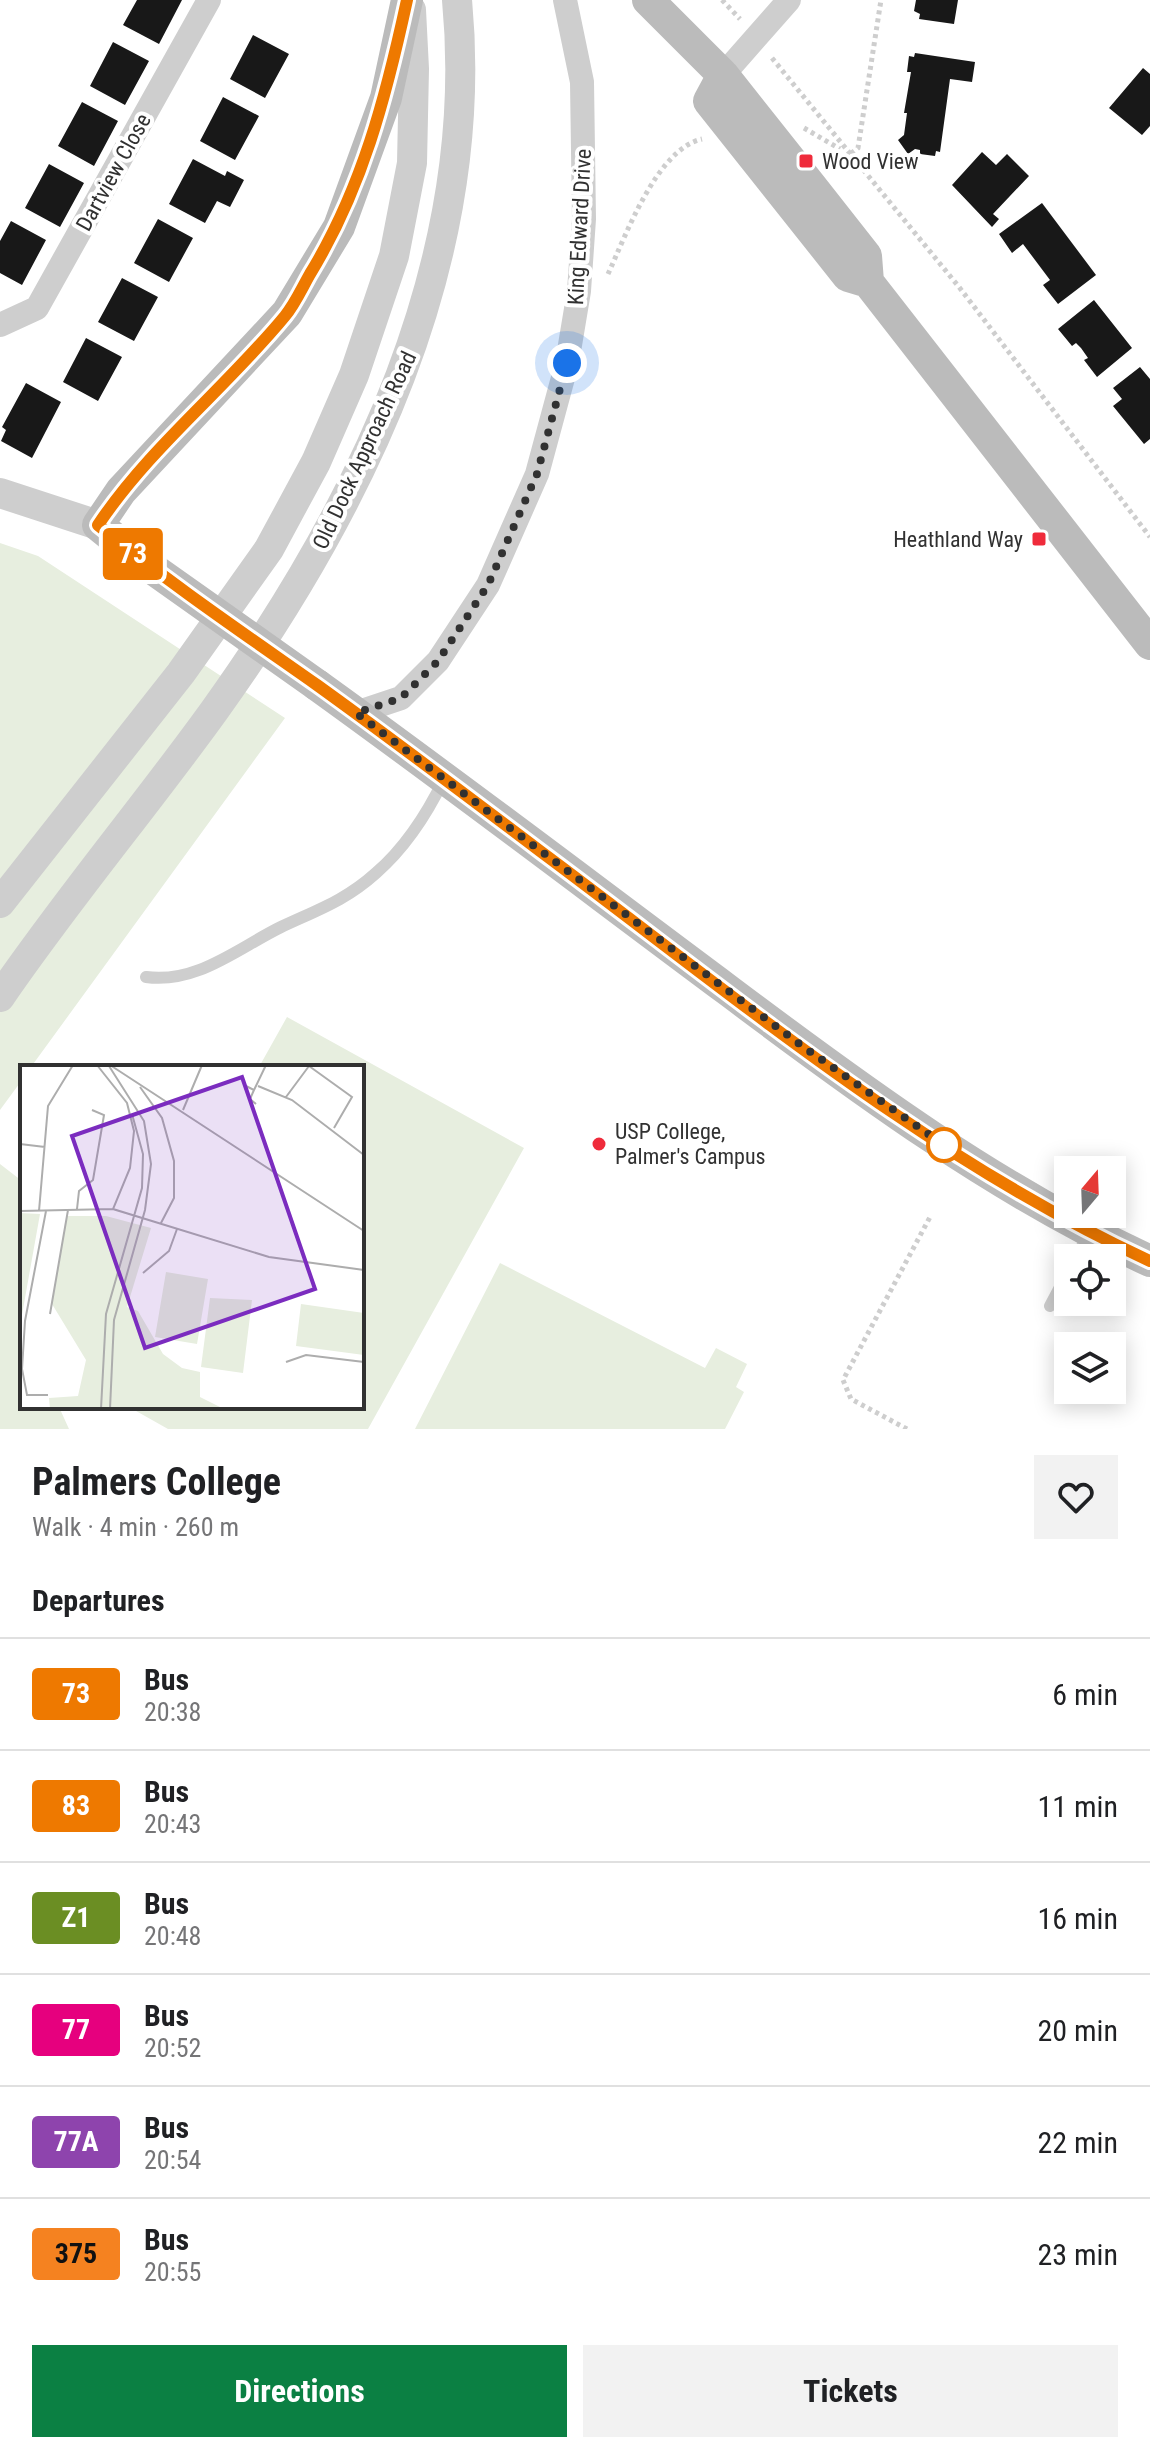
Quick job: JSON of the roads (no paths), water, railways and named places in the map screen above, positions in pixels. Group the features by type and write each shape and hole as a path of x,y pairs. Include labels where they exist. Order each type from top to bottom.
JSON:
{"main road":[{"path":"409,0 386,98 339,227 287,313 224,385 121,491 98,525 146,564 356,713 845,1076 1080,1244"},
{"path":"648,0 723,75 866,256 868,282 1150,644"},
{"path":"723,75 709,101 848,276 868,282"},
{"path":"1126,1256 1150,1261"}],"street":[{"name":"Dartview Close","path":"0,325 37,308 209,0"},
{"name":"Old Dock Approach Road","path":"0,903 181,673 269,549 316,462 354,375 394,256 412,163 414,69 409,0"},
{"name":"Old Dock Approach Road","path":"0,997 247,661 327,536 378,430 417,335 439,255 458,152 463,63 457,0"},
{"name":"King Edward Drive","path":"356,713 401,698 438,661 488,585 537,474 567,363 579,291 584,219 582,82 565,0"},
{"path":"723,75 789,0"},
{"path":"0,493 98,525"}],"lane":[{"path":"146,977 168,980 205,968 282,927 316,914 346,895 376,873 400,848 428,812 444,779"},
{"path":"1050,1306 1054,1298"}],"place":[{"name":"Wood View","path":"806,161"},
{"name":"Heathland Way","path":"1039,539"},
{"name":"USP College, Palmer's Campus","path":"599,1144"}]}
